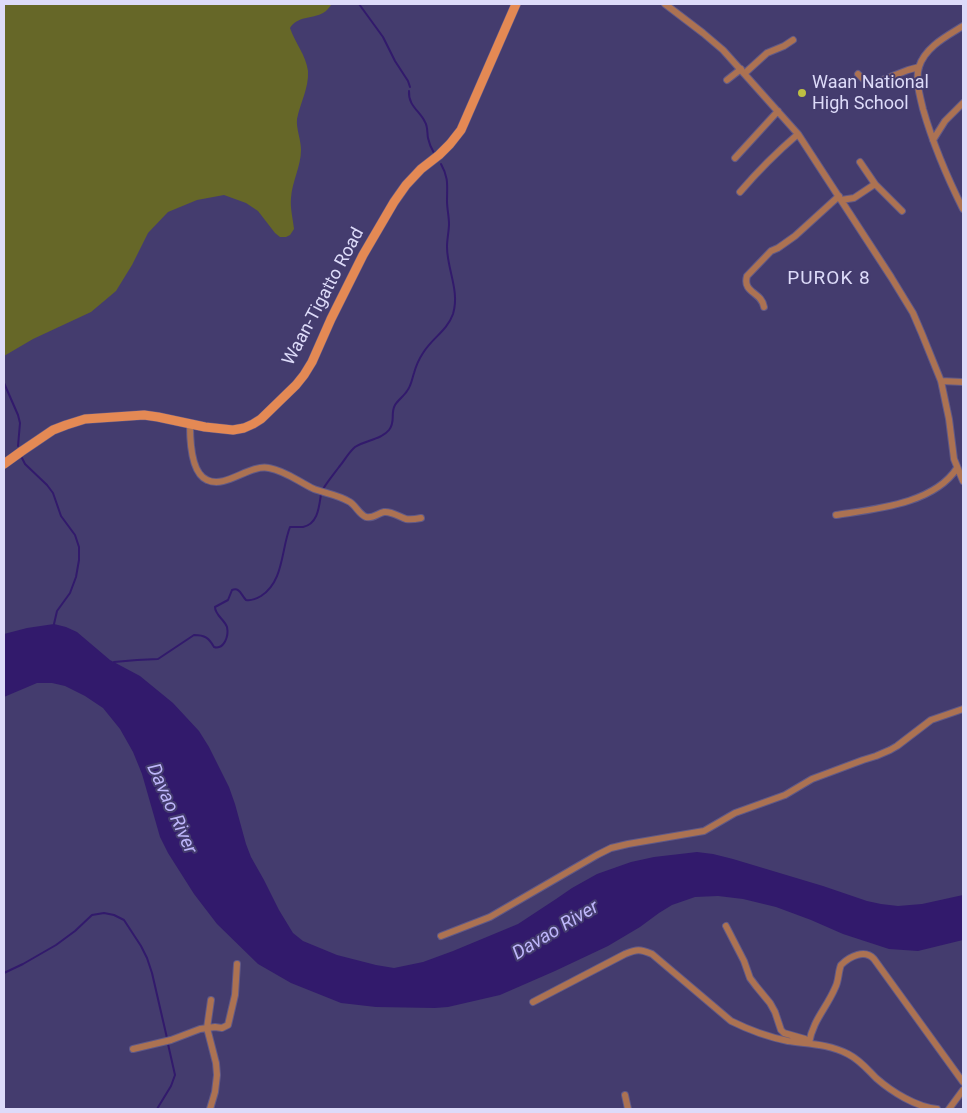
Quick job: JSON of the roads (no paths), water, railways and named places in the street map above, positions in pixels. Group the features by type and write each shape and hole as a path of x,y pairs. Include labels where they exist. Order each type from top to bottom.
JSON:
{"street":[{"name":"Waan-Tigatto Road","path":"4,464 53,430 85,419 144,415 190,425 232,430 244,428 261,419 304,375 363,255 406,184 439,155 461,130 516,4"},
{"path":"665,4 717,44 798,134 891,277 913,313 941,381 954,459 963,481"},
{"path":"963,26 930,49 919,67 918,75 919,89 929,130 963,209"},
{"path":"727,80 767,53 784,46 792,40"},
{"path":"858,74 870,84 919,67"},
{"path":"933,140 945,121 963,103"},
{"path":"734,158 778,111"},
{"path":"740,192 766,163 798,134"},
{"path":"860,162 875,184 902,211"},
{"path":"764,307 762,300 748,288 747,276 771,251 795,236 840,198 854,198 875,184"},
{"path":"941,381 963,382"},
{"path":"190,425 192,453 200,474 207,480 224,481 254,469 270,468 284,473 314,489 350,502 365,517 371,518 384,512 389,512 408,519 421,518"},
{"path":"836,515 893,506 923,496 950,477 957,468"},
{"path":"441,936 490,917 597,854 628,844 704,831 736,814 785,795 812,779 890,750 931,720 963,709"},
{"path":"726,926 750,978 775,1012 781,1030 787,1034 805,1039 809,1043"},
{"path":"533,1002 625,954 635,950 642,950 652,954 731,1021 744,1028 768,1036 836,1048 860,1062 876,1078 908,1101 937,1109"},
{"path":"809,1043 818,1017 835,989 841,965 852,957 865,953 870,954 963,1082"},
{"path":"133,1049 171,1040 207,1028 226,1027 229,1022 235,995 237,964"},
{"path":"210,1109 217,1075 207,1028 211,1000"},
{"path":"948,1109 963,1090"},
{"path":"625,1095 628,1109"}],"water":[{"name":"Davao River","path":"54,624 77,632 110,660 140,676 173,703 199,731 229,787 251,857 293,933 303,941 337,955 394,968 423,962 518,924 572,888 597,874 631,862 697,852 733,859 881,904 898,906 922,904 963,895 963,940 918,951 889,949 843,934 776,907 743,899 718,896 695,897 672,905 608,946 500,995 448,1007 435,1008 376,1007 341,1003 291,983 258,964 217,924 194,894 168,853 160,837 142,774 133,752 120,729 103,708 65,686 52,683 37,683 4,697 4,634"}],"waterway":[{"path":"359,4 383,37 410,87"},
{"path":"409,91 410,101 426,124 429,142 434,153"},
{"path":"323,489 355,447 382,436 389,430 392,424 395,405 410,387 420,358 447,325 453,314 455,297 447,247 449,224 447,182 441,164"},
{"path":"4,383 20,423 18,446"},
{"path":"22,458 25,464 53,493 61,516 75,535 79,547 76,577 70,593 57,611 54,624"},
{"path":"114,662 158,659 194,635 206,638 214,647 221,646 225,642 227,627 216,612 215,607 228,600 232,590 235,589 246,600 254,600 268,590 278,574 290,527 303,527 315,519 321,494"},
{"path":"4,973 56,945 92,915 104,913 114,915 124,920 147,958 167,1038"},
{"path":"157,1109 171,1086 175,1075 168,1044"}],"place":[{"name":"Waan National High School","path":"802,93"}],"district":[{"name":"PUROK 8","path":"829,279"}]}
